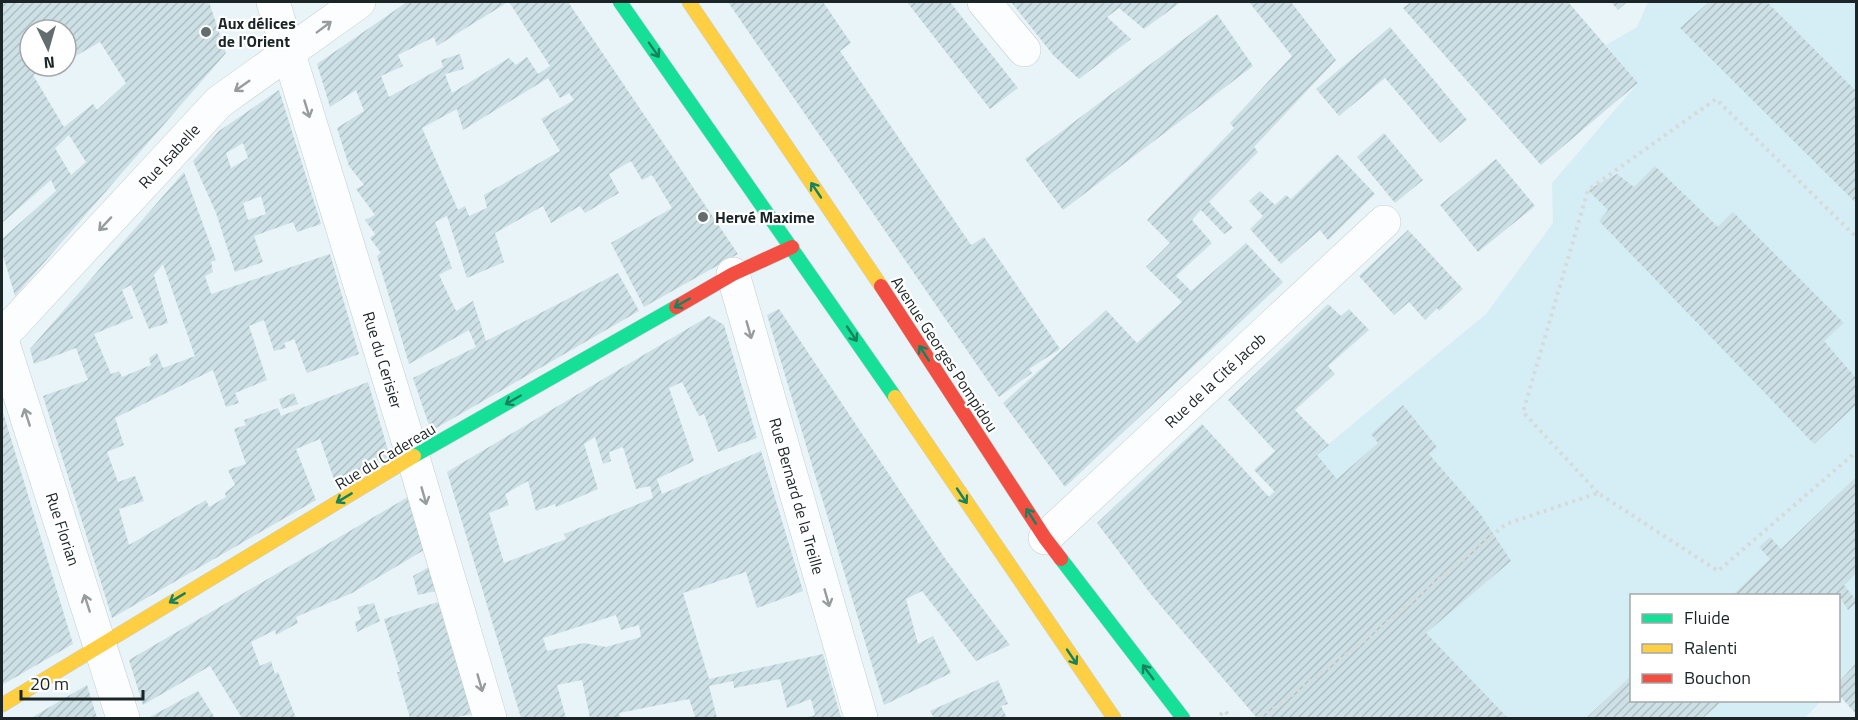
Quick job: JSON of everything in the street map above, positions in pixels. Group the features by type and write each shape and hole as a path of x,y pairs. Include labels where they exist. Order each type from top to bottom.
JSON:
{"main road":[{"path":"620,2 792,247 1114,718"},
{"name":"Avenue Georges Pompidou","path":"689,2 863,259 1045,538 1183,718"},
{"name":"Rue du Cadereau","path":"2,705 413,457 733,274 792,247"}],"street":[{"name":"Rue du Cerisier","path":"273,2 413,457 490,718"},
{"name":"Rue Isabelle","path":"2,338 219,102 359,2"},
{"path":"984,2 1024,50"},
{"name":"Rue de la Cité Jacob","path":"1045,538 1384,222"},
{"name":"Rue Bernard de la Treille","path":"733,274 861,718"},
{"name":"Rue Florian","path":"2,338 123,718"}],"path":[{"path":"1857,237 1716,99 1588,190 1523,412 1598,494 1718,571 1857,452"},
{"path":"1261,718 1364,642 1506,525 1598,494"},
{"path":"1225,711 1231,718"}],"shaded area":[{"path":"1648,2 1856,2 1856,663 1840,681 1840,594 1630,594 1630,702 1820,702 1805,718 1257,718 1153,597 1314,456 1486,314 1553,223 1552,183 1638,83 1606,45 1637,27"}],"building":[{"path":"2,2 19,4 25,2 209,2 226,53 15,296 2,252 2,239 56,191 51,180 2,223","holes":["69,135 86,162 71,175 55,148"]},
{"path":"407,2 508,2 437,46 434,37 398,55 403,66 381,76 389,97 443,67 441,60 460,54 464,69 445,74 452,93 509,58 516,65 527,57 538,74 550,66 509,2 568,2 738,254 644,307 611,243 672,208 652,175 642,180 631,161 609,174 619,193 585,213 580,206 551,223 543,206 495,233 504,262 467,278 447,216 435,222 452,268 439,275 456,311 473,301 486,341 618,273 639,311 431,431 413,378 476,347 469,330 409,364 377,256 381,253 370,238 375,234 365,220 375,215 356,189 364,185 349,166 337,128 364,111 356,90 330,107 317,64","holes":["548,78 560,98 569,93 574,100 541,119 560,151 484,195 487,208 469,216 465,206 458,210 422,128 457,109 463,130"]},
{"path":"728,2 823,2 851,43 840,51 971,245 984,237 1060,349 1029,369 1032,373 999,397"},
{"path":"907,2 950,2 1018,88 990,109"},
{"path":"1011,2 1181,2 1144,29 1119,8 1107,17 1131,39 1079,79 1054,56"},
{"path":"1249,2 1291,2 1336,60 1254,147 1258,152 1209,202 1233,228 1224,234 1201,210 1192,220 1212,243 1176,276 1191,291 1246,243 1283,282 1065,487 1003,403 1106,310 1137,343 1182,302 1146,267 1170,243 1147,220 1234,128 1230,123 1292,56"},
{"path":"1411,2 1568,2 1638,83 1541,165 1403,8"},
{"path":"1611,2 1627,2 1618,10"},
{"path":"1709,2 1767,2 1856,91 1856,203 1680,28"},
{"path":"1217,14 1253,66 1063,210 1025,159"},
{"path":"1390,27 1467,120 1440,143 1385,78 1339,116 1316,89"},
{"path":"279,90 321,224 297,232 293,222 254,236 263,262 235,272 216,213 193,161 219,131","holes":["243,143 248,158 231,168 226,153","261,196 266,214 248,220 243,203"]},
{"path":"1384,133 1423,180 1395,203 1357,157"},
{"path":"1337,154 1375,194 1328,240 1320,230 1281,264 1250,229 1263,216 1249,201 1260,191 1275,205 1286,195 1291,199"},
{"path":"1496,159 1535,206 1478,252 1440,205"},
{"path":"1655,166 1718,227 1733,212 1844,323 1824,341 1856,378 1856,405 1814,444 1599,221 1608,210 1588,190 1617,174 1634,187"},
{"path":"184,172 216,260 211,262 213,272 205,276 211,294 330,254 359,354 307,373 294,339 284,343 286,348 274,351 264,320 249,326 267,380 235,393 239,403 226,407 213,370 115,418 124,445 107,452 118,482 135,476 144,501 119,509 129,545 206,500 209,507 226,497 225,493 235,485 228,470 246,464 234,429 246,425 244,420 278,408 281,416 368,382 390,457 337,488 320,439 296,449 316,500 112,618 43,396 88,380 76,348 34,364 30,349","holes":["163,264 195,356 163,368 157,353 149,358 151,365 122,377 119,371 111,374 94,334 133,318 122,290 131,285 149,329 168,323 154,275"]},
{"path":"1408,230 1463,289 1439,311 1437,308 1425,320 1409,302 1394,315 1359,276"},
{"path":"1328,304 1341,316 1349,309 1369,330 1328,366 1335,374 1295,410 1329,445 1317,455 1337,479 1378,443 1371,434 1403,405 1437,447 1429,454 1479,512 1511,561 1426,633 1508,718 1257,718 1153,597 1097,523 1202,424 1269,497 1275,492 1254,470 1275,451 1228,400"},
{"path":"779,309 944,557 1010,645 976,661 922,591 906,599 918,644 933,636 951,673 884,705 767,315"},
{"path":"709,316 724,325 757,438 718,452 704,414 699,416 682,382 669,388 694,461 657,479 662,494 761,451 803,591 757,608 746,572 683,593 709,679 823,654 841,718 804,718 815,715 811,699 787,708 780,679 734,688 733,681 709,686 717,718 690,718 695,716 689,699 619,713 621,718 590,718 582,680 557,685 566,718 521,718 447,472","holes":["595,437 603,464 611,461 609,452 623,447 636,489 650,486 653,498 564,534 566,539 504,563 489,513 509,505 505,494 528,481 536,511 555,504 556,507 598,489 584,444","616,615 621,630 639,625 641,637 606,647 584,643 547,651 543,638"]},
{"path":"294,393 298,404 282,409 279,399"},
{"path":"2,409 73,644 2,685"},
{"path":"1856,477 1856,573 1844,585 1856,603 1848,610 1840,594 1734,594 1770,559 1759,547 1770,537 1781,549"},
{"path":"408,497 424,550 352,593 296,617 298,623 276,635 275,630 251,642 260,666 271,661 275,674 278,672 296,718 242,718 210,666 143,705 129,660"},
{"path":"429,567 436,591 418,595 413,576"},
{"path":"438,602 472,714 453,718 410,718 397,672 400,672 384,619"},
{"path":"374,603 380,621 357,632 355,622 361,619 357,607"},
{"path":"1856,663 1856,714 1840,696 1840,681"},
{"path":"1630,677 1630,702 1721,702 1703,718 1586,718"},
{"path":"998,680 1008,704 1001,706 1007,718 934,718 930,711"},
{"path":"87,685 97,718 31,718"},
{"path":"198,691 215,718 148,718"}],"traffic: fast":[{"path":"620,2 895,397"},
{"path":"414,456 676,307"},
{"path":"1061,559 1183,718"}],"traffic: slow":[{"path":"689,2 881,286"},
{"path":"895,397 1114,718"},
{"path":"2,705 414,456"}],"traffic: jam":[{"path":"676,307 733,274 792,247"},
{"path":"881,286 1061,559"}],"place":[{"name":"Aux délices de l'Orient","path":"206,32"},
{"name":"Hervé Maxime","path":"703,217"}]}
